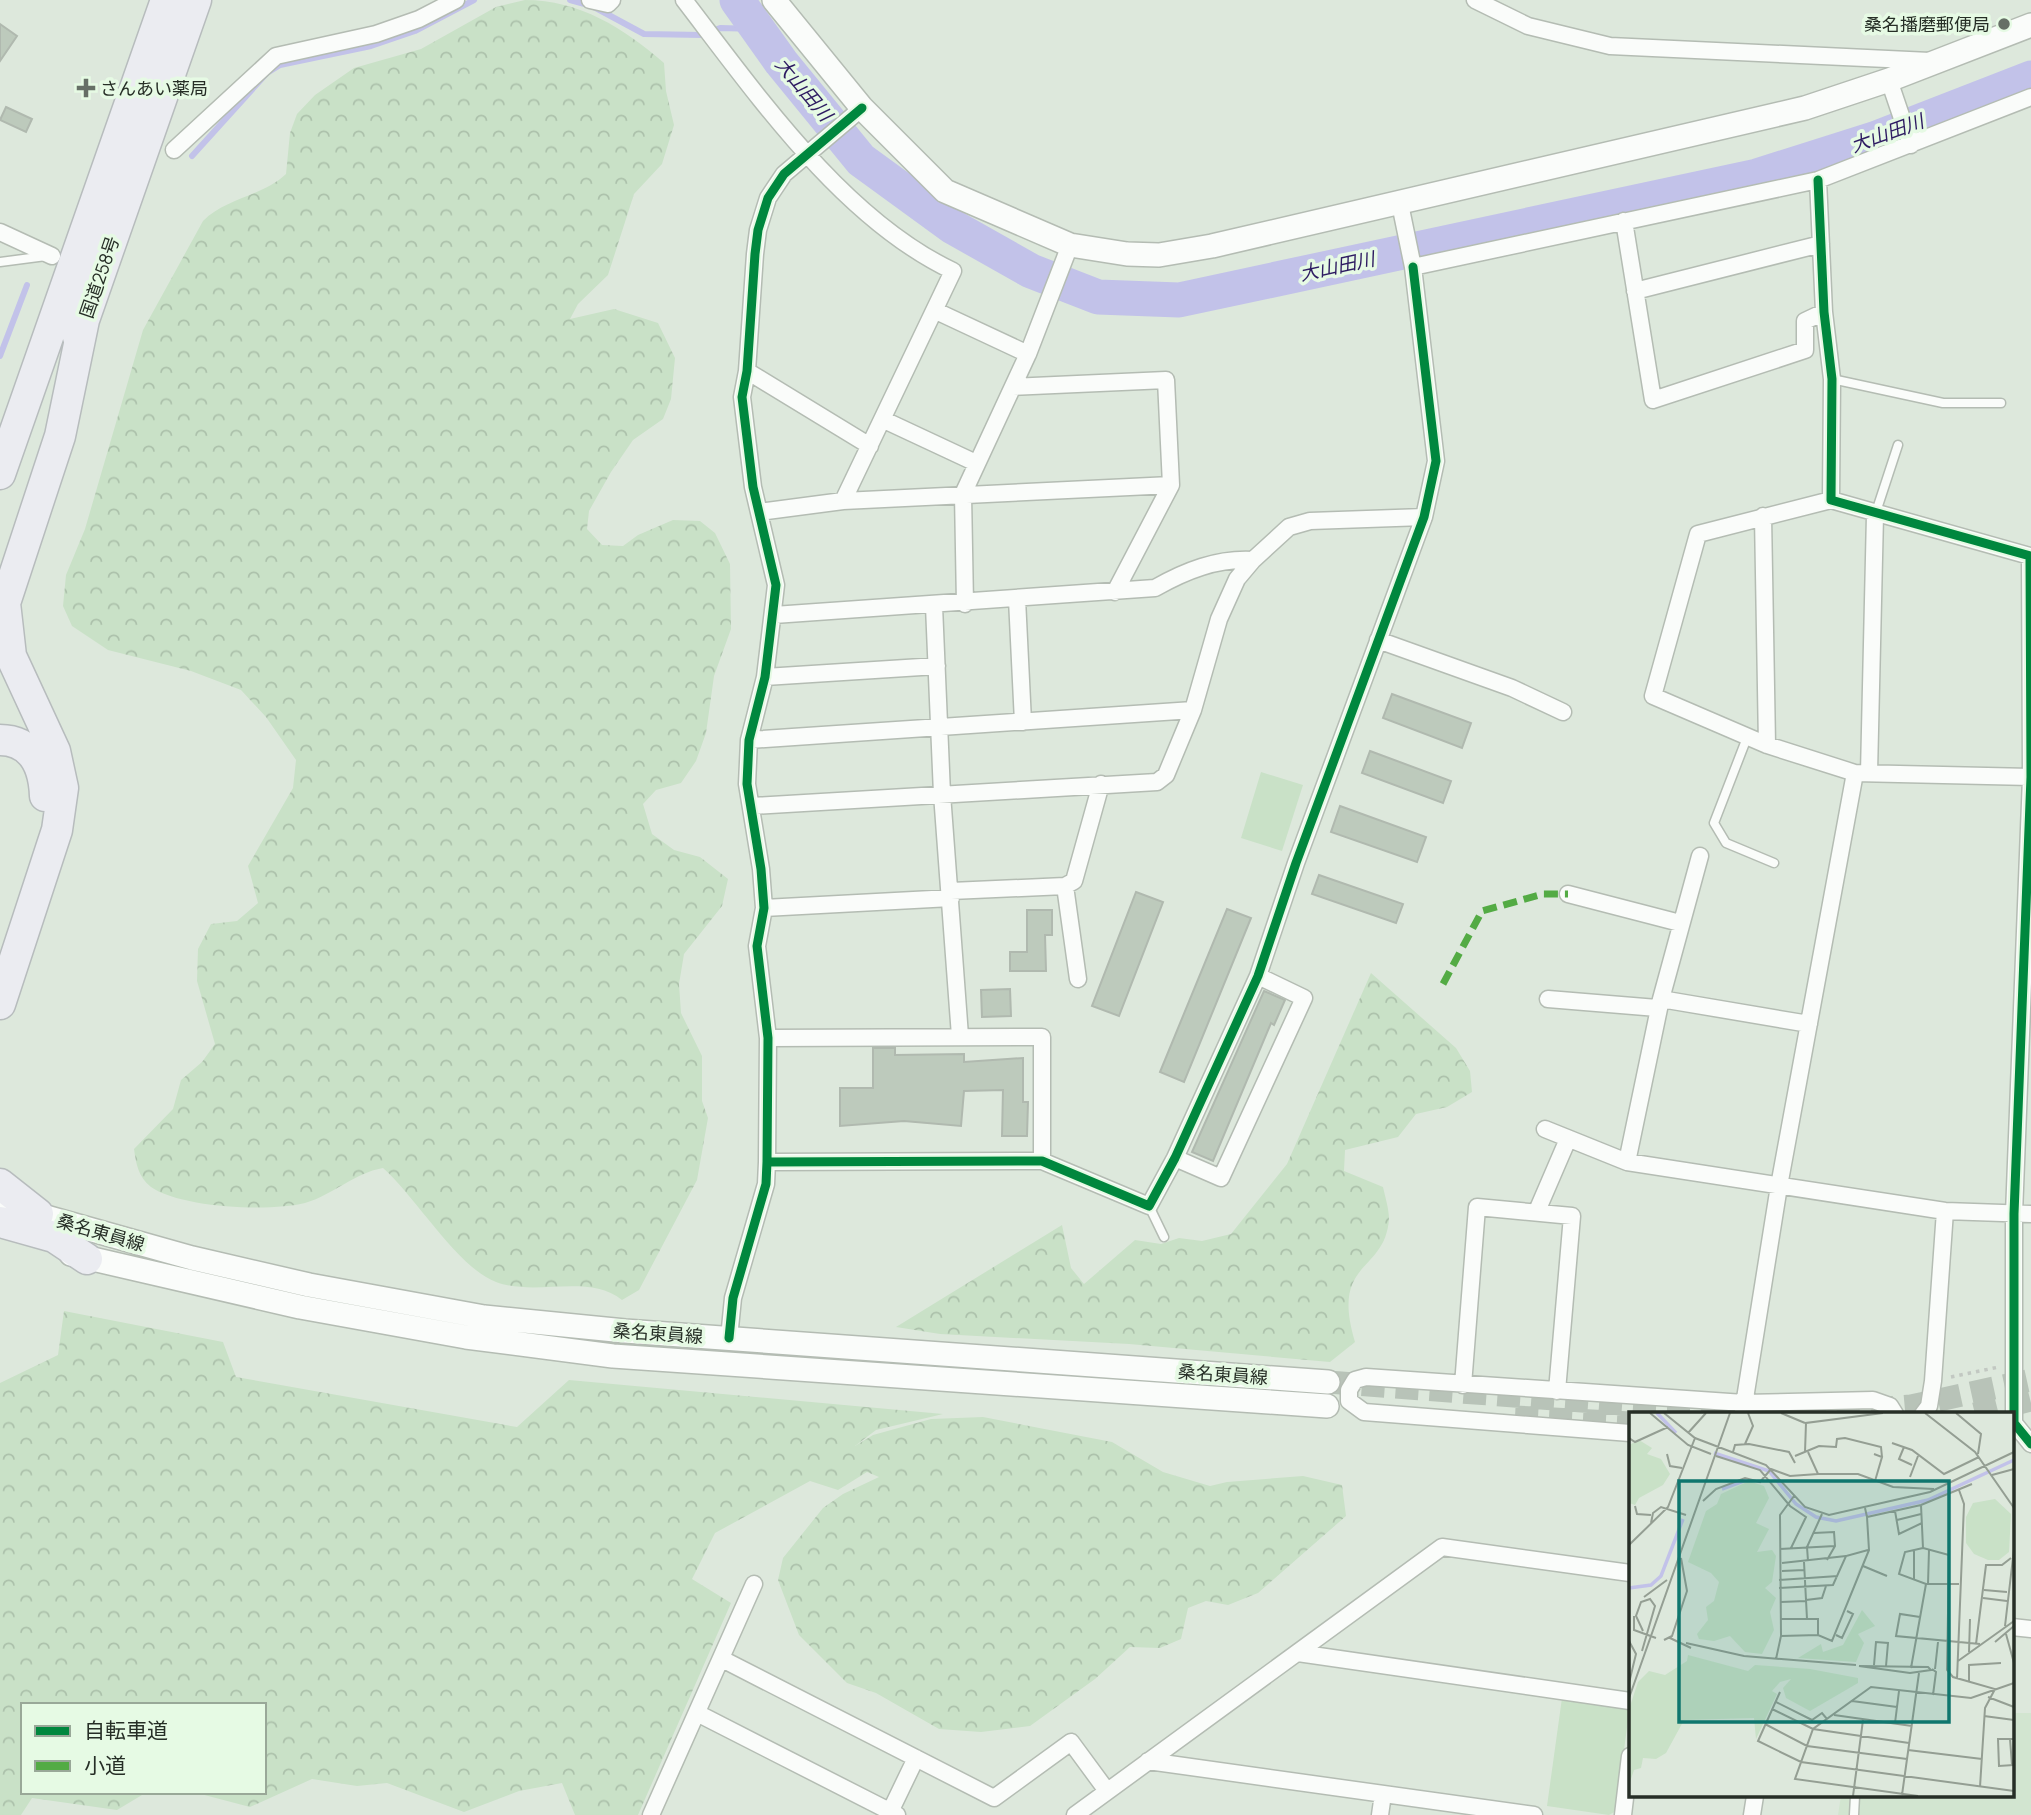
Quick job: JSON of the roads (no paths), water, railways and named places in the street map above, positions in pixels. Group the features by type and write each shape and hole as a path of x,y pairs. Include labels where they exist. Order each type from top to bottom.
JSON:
{"highway":[{"name":"国道258号","path":"0,474 166,0"},
{"name":"国道258号","path":"0,553 196,0"},
{"path":"0,1004 57,830 63,788 55,751 11,656 5,603 60,436 84,320"},
{"path":"0,740 20,743 42,768 46,811 44,831 0,964"},
{"path":"0,1184 38,1214"},
{"path":"0,1222 54,1237 87,1259"}],"main road":[{"path":"774,0 862,108 944,191 1067,254 1159,254 1212,247 1401,209 1891,86 1936,62 2031,24"},
{"name":"桑名東員線","path":"0,1204 192,1258 349,1292 484,1317 729,1338 1328,1381"},
{"name":"桑名東員線","path":"0,1235 87,1259 300,1307 466,1337 613,1356 1327,1406"}],"street":[{"path":"174,150 276,56 376,34 419,19 456,0"},
{"path":"590,0 608,4 612,0"},
{"path":"684,0 834,185 929,259 953,271 884,421 843,500"},
{"path":"1475,0 1528,26 1610,46 1936,62"},
{"path":"1891,86 1909,141"},
{"path":"1413,263 1818,180 1909,141 2031,97"},
{"path":"729,1338 733,1298 765,1184 767,1163 768,1038 757,946 764,908 747,784 749,740 765,677 775,615 776,586 759,512 742,397 747,371 758,230 768,198 784,174 862,108"},
{"path":"1818,180 1824,312 1832,379 1831,500"},
{"path":"767,1163 1042,1161 1149,1206 1175,1158 1258,976 1296,863 1424,517 1436,461 1413,263 1401,209"},
{"path":"1624,221 1653,400 1805,350 1805,321 1824,312"},
{"path":"0,232 52,256"},
{"path":"1635,290 1821,244"},
{"path":"965,604 963,494 1028,354 1067,254"},
{"path":"936,311 1028,354"},
{"path":"747,371 870,446"},
{"path":"1013,387 1166,380 1171,485 1115,592"},
{"path":"884,421 976,463"},
{"path":"759,512 843,500 1171,485"},
{"path":"2031,777 1862,773 1767,745 1653,696 1698,534 1831,500 1875,515 2030,556 2031,777 2014,1214 2014,1423 2031,1444"},
{"path":"1743,1409 1779,1186 1809,1024 1862,773 1875,515"},
{"path":"1763,516 1767,745"},
{"path":"752,806 1157,782 1166,775 1193,710 1219,619 1237,579 1252,560 1289,527 1310,522 1424,517"},
{"path":"775,615 965,604 1155,588 1188,570 1238,559 1252,560"},
{"path":"1017,599 1023,722"},
{"path":"934,606 942,794 960,1036"},
{"path":"1378,640 1513,688 1563,712"},
{"path":"765,677 937,666"},
{"path":"749,740 1193,710"},
{"path":"764,908 1065,886 1074,881 1080,870 1101,784"},
{"path":"1627,1162 1659,1004 1700,856"},
{"path":"1065,886 1078,979"},
{"path":"1568,894 1680,923"},
{"path":"1175,1158 1221,1178 1304,998 1258,976"},
{"path":"1548,999 1659,1004 1809,1024"},
{"path":"768,1038 1042,1037 1042,1161"},
{"path":"1545,1129 1627,1162 1945,1211 2031,1214"},
{"path":"1537,1211 1568,1139"},
{"path":"1463,1385 1477,1207 1572,1216 1557,1391"},
{"path":"1924,1412 1929,1406 1933,1381 1945,1211"},
{"path":"1629,1433 1364,1412 1349,1401 1349,1390 1355,1380 1366,1377 1557,1391 1743,1409 1873,1400 1889,1406 1894,1412"},
{"path":"1075,1815 1442,1547 1629,1573"},
{"path":"651,1815 754,1584"},
{"path":"1297,1653 1629,1701"},
{"path":"722,1659 995,1798 1071,1742 1107,1791"},
{"path":"697,1713 893,1813 916,1758"},
{"path":"1148,1761 1534,1815"},
{"path":"1623,1815 1629,1764"},
{"path":"1380,1815 1383,1794"}],"lane":[{"path":"0,262 52,256"},
{"path":"1832,379 1943,403 2001,403"},
{"path":"1875,515 1898,445"},
{"path":"1748,735 1714,823 1726,844 1774,863"},
{"path":"1149,1206 1164,1237"}],"waterway":[{"path":"192,156 267,73 280,65 371,46 415,31 474,0"},
{"path":"570,0 592,6 644,34 702,35 720,28 759,29"},
{"name":"大山田川","path":"737,0 781,62 861,160 953,227 1031,271 1098,297 1179,300 1757,176 1874,139 2031,78"},
{"path":"0,356 27,285"}],"tunnel":[{"path":"1844,1412 1911,1406 2031,1380"},
{"path":"1328,1382 1648,1406 1807,1412"},
{"path":"1983,1412 2031,1400"},
{"path":"1515,1417 1629,1423"}],"place":[{"name":"桑名播磨郵便局","path":"2004,24"},
{"name":"さんあい薬局","path":"86,88"}]}
